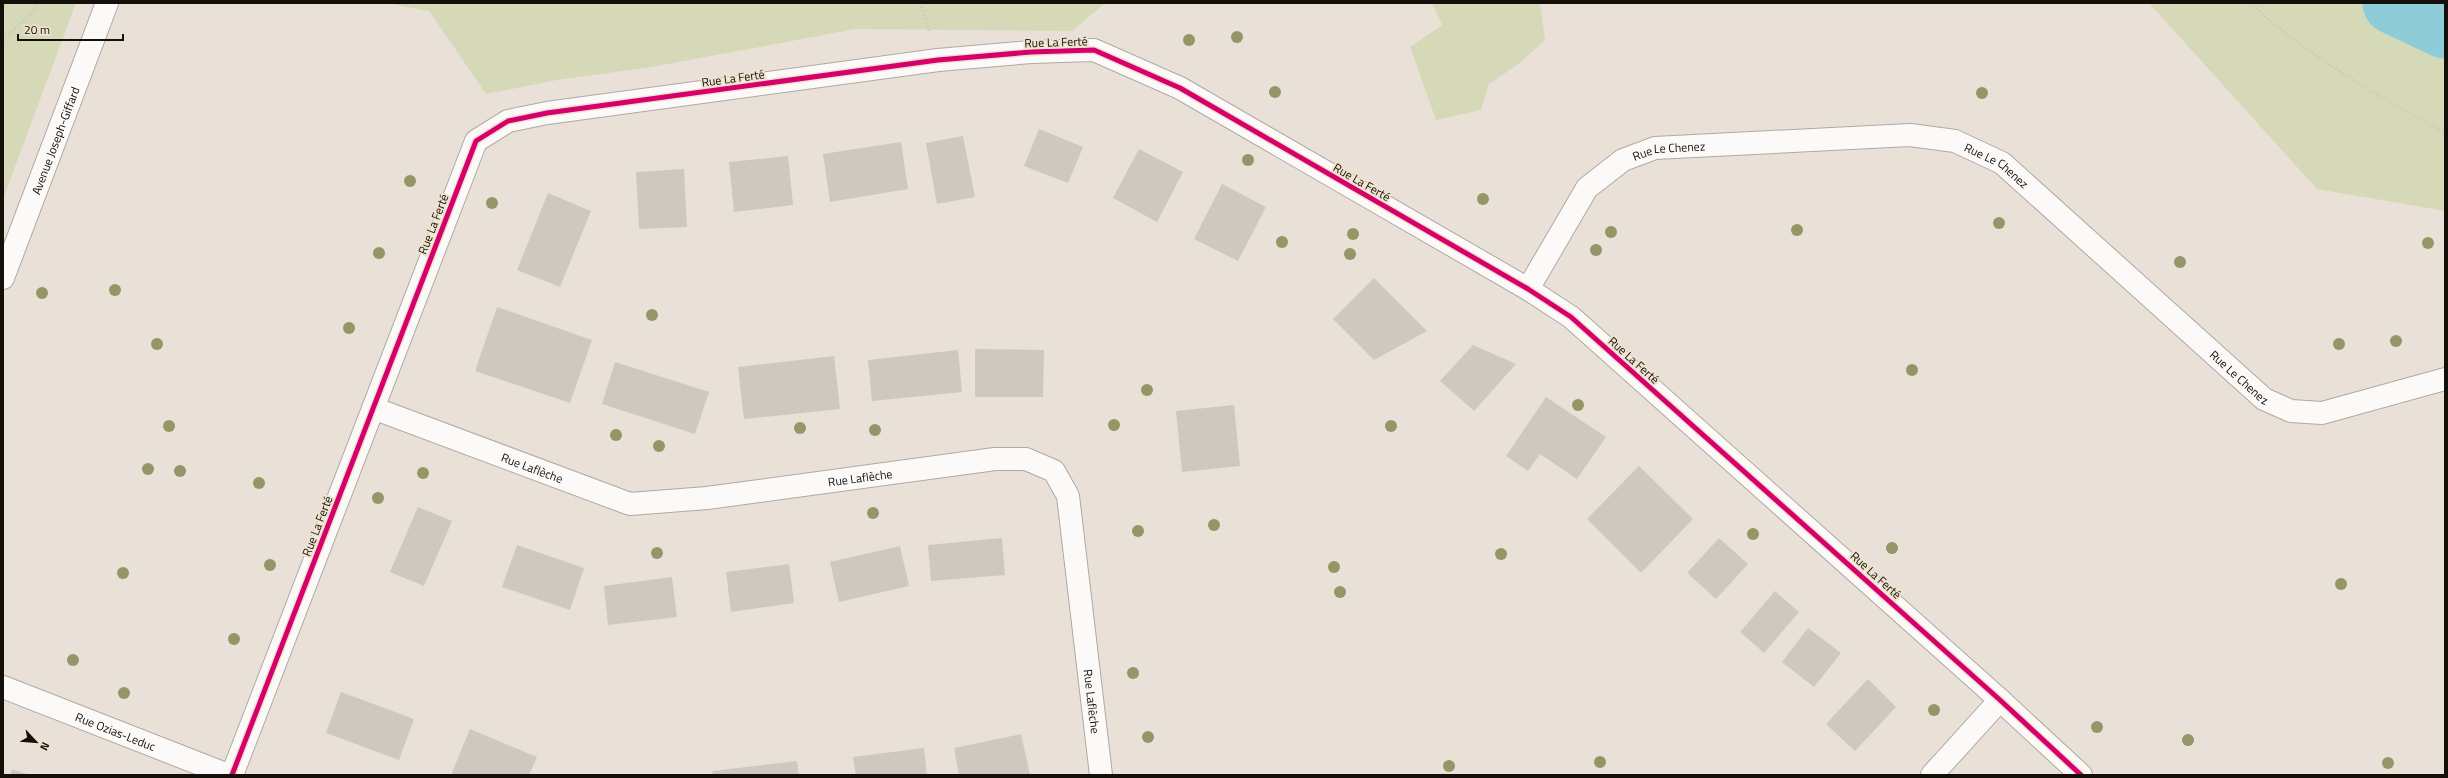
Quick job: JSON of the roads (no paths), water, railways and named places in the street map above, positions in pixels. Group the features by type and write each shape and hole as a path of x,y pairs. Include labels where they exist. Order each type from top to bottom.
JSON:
{"street":[{"name":"Avenue Joseph-Giffard","path":"3,278 107,3"},
{"name":"Rue La Ferté","path":"232,775 476,141 508,120 555,112 938,60 1031,52 1094,50 1180,88 1528,289 1570,317 2000,700 2081,775"},
{"name":"Rue Le Chenez","path":"1528,289 1588,188 1623,160 1655,148 1910,135 1955,141 2002,163 2264,399 2291,412 2322,414 2445,379"},
{"name":"Rue Laflèche","path":"373,408 630,504 707,498 995,459 1026,459 1054,471 1068,496 1101,775"},
{"name":"Rue Ozias-Leduc","path":"3,688 228,775"},
{"path":"1932,775 2000,700"}],"waterway":[{"path":"2394,3 2445,27"}]}
